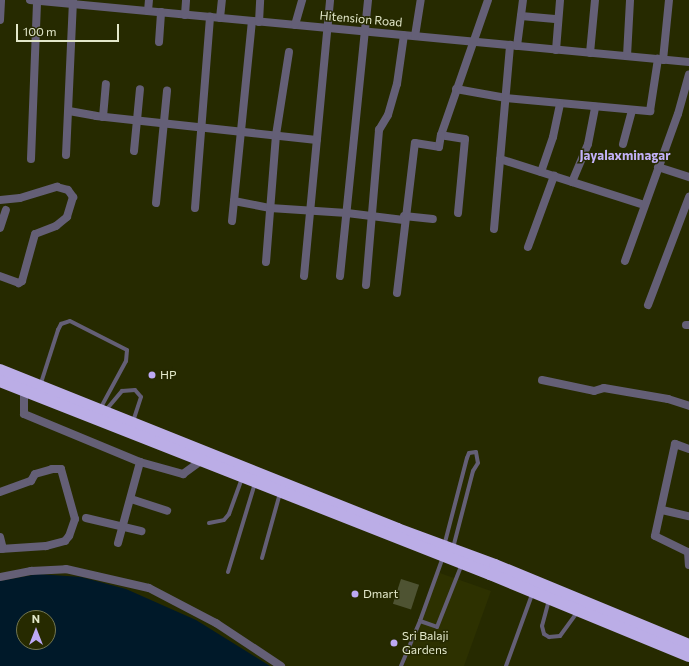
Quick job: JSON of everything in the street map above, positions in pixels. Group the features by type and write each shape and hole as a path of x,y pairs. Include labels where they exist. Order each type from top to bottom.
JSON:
{"highway":[{"path":"0,370 446,550 689,645"},
{"path":"0,381 243,478 446,550 462,563 689,656"}],"street":[{"path":"0,20 1,0"},
{"path":"31,159 35,0"},
{"name":"Hitension Road","path":"35,0 112,4 148,11 689,62"},
{"path":"148,11 149,0"},
{"path":"185,14 186,0"},
{"path":"220,18 222,0"},
{"path":"232,221 241,131 260,0"},
{"path":"295,25 302,0"},
{"path":"304,276 330,0"},
{"path":"340,276 368,0"},
{"path":"415,36 421,0"},
{"path":"396,293 404,218 415,143 439,147 441,135 456,89 488,0"},
{"path":"494,229 506,98 523,0"},
{"path":"556,50 560,0"},
{"path":"590,53 595,0"},
{"path":"627,56 630,0"},
{"path":"456,89 506,98 650,112 661,59 669,0"},
{"path":"66,155 73,2"},
{"path":"159,42 161,12"},
{"path":"521,16 558,19"},
{"path":"195,208 200,127 210,17"},
{"path":"366,285 374,216 379,130 388,115 397,84 404,35"},
{"path":"266,262 276,135 289,52"},
{"path":"624,261 689,75"},
{"path":"103,117 106,84"},
{"path":"134,151 140,89"},
{"path":"156,204 167,91"},
{"path":"541,172 553,137 560,104"},
{"path":"572,182 588,144 595,107"},
{"path":"69,111 103,117 317,140"},
{"path":"623,144 632,111"},
{"path":"441,135 465,139 458,213"},
{"path":"500,159 644,205"},
{"path":"658,167 689,177"},
{"path":"528,247 554,176"},
{"path":"0,200 20,198 57,187 68,190 73,197 67,217 56,226 36,234 22,281 19,283 0,276"},
{"path":"648,305 689,197"},
{"path":"234,201 270,208 433,219"},
{"path":"0,228 6,210"},
{"path":"542,380 594,391 604,388 668,399 689,406"},
{"path":"24,390 24,414 140,462 183,474 201,461"},
{"path":"689,449 675,444 662,510 655,536 688,552 689,565"},
{"path":"118,543 140,462"},
{"path":"0,492 31,481 35,474 52,469 61,470 75,519 70,536 65,541 46,546 2,549 0,537"},
{"path":"131,499 166,511"},
{"path":"662,510 689,516"},
{"path":"86,518 141,531"},
{"path":"0,576 31,571 66,569 149,588 216,623 281,666"}],"lane":[{"path":"40,386 58,330 61,324 70,322 103,336 127,350 126,361 102,411"},
{"path":"102,411 122,391 135,390 141,397 132,423"},
{"path":"402,666 446,550 473,471 478,463 476,452 469,453 467,458 446,550"},
{"path":"209,524 224,520 229,514 243,478"},
{"path":"228,572 255,482"},
{"path":"262,558 280,492"},
{"path":"420,621 437,627 462,563"},
{"path":"506,666 534,592"},
{"path":"549,598 542,626 544,634 549,637 560,636 578,610"}],"shaded area":[{"name":"Dmart","path":"437,572 491,591 464,666 404,666"},
{"path":"401,579 419,585 411,610 393,604"}],"water":[{"path":"38,574 81,577 126,589 196,620 270,666 0,666 0,581"}],"place":[{"name":"HP","path":"152,375"},
{"name":"Dmart","path":"355,594"},
{"name":"Sri Balaji Gardens","path":"394,643"}],"district":[{"name":"Jayalaxminagar","path":"625,155"}]}
